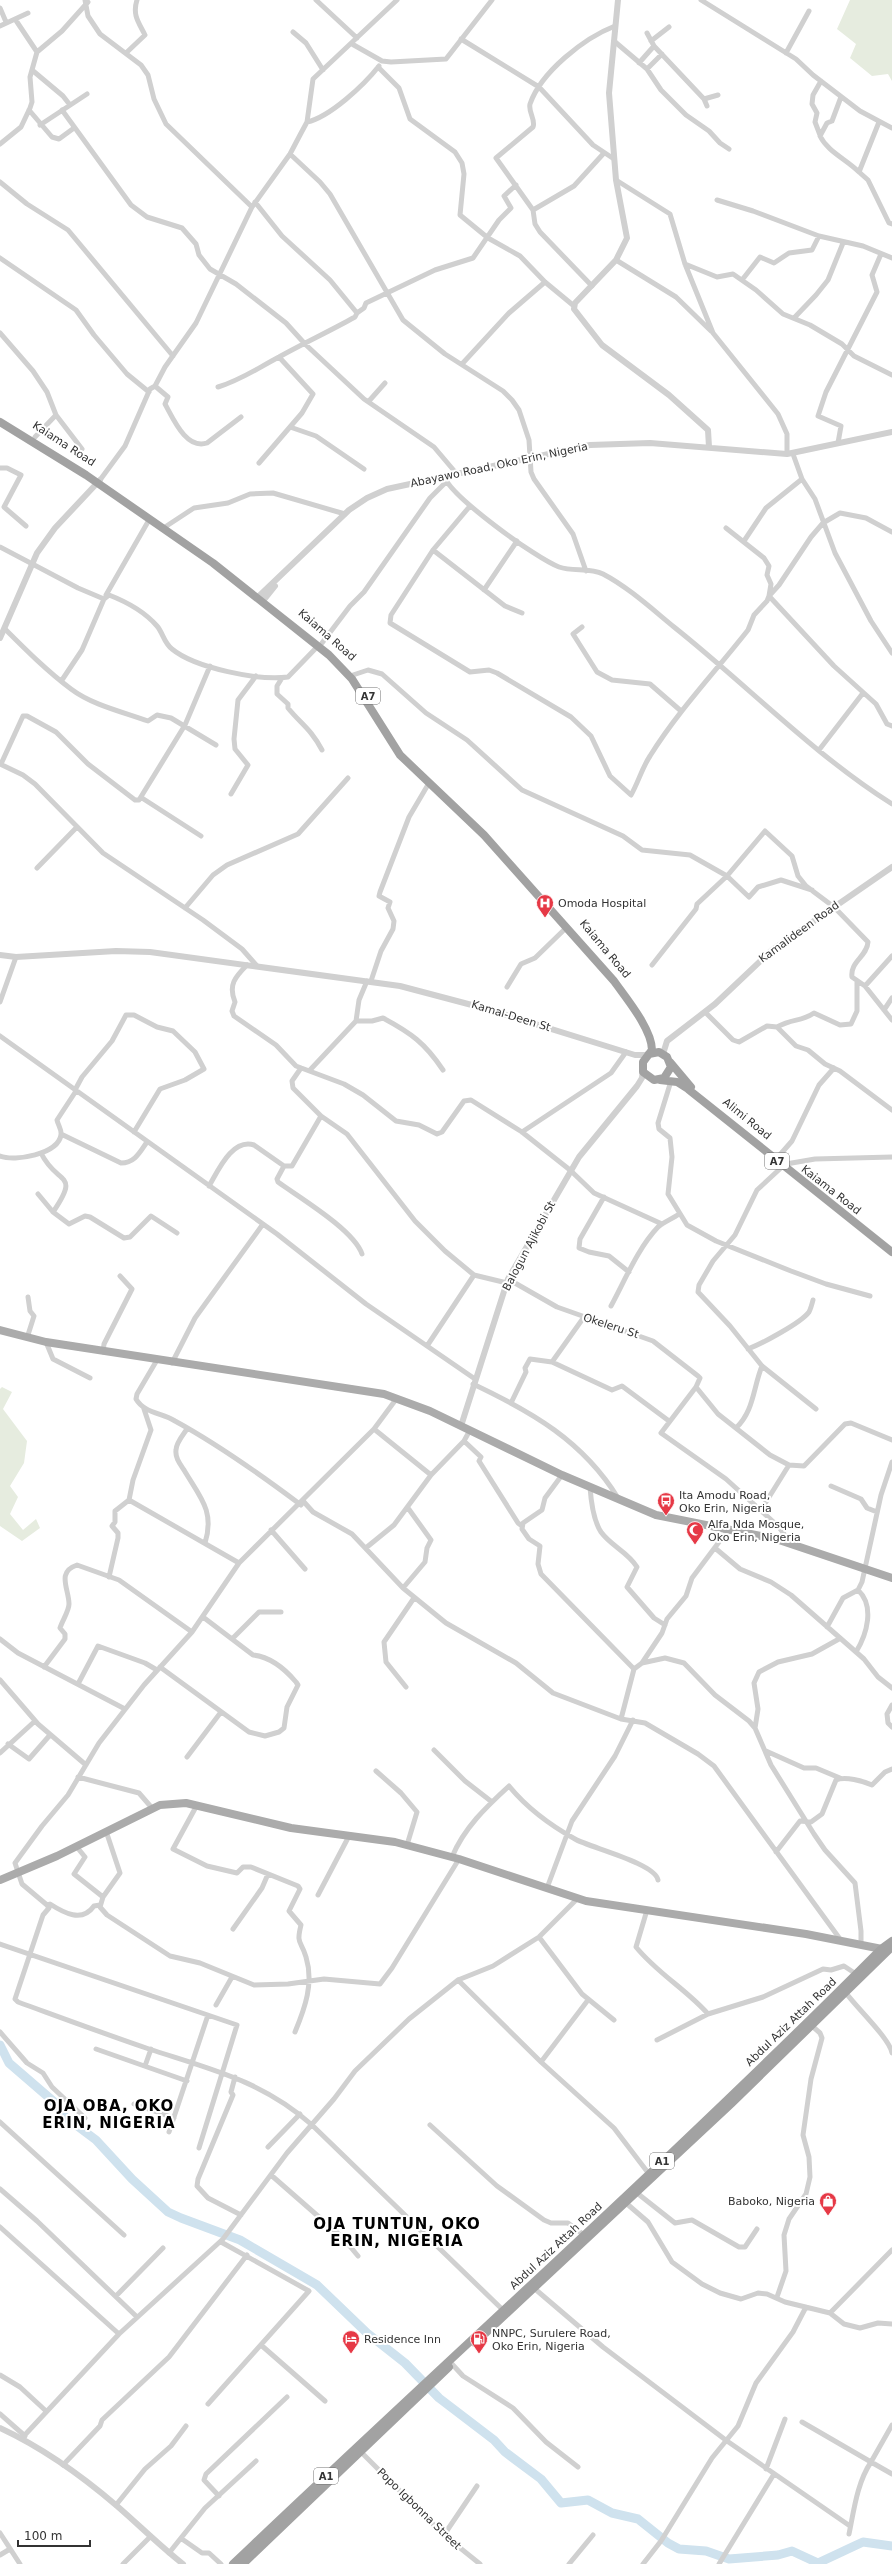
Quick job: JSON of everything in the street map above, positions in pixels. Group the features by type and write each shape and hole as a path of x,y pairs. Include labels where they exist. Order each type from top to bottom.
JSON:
{"highway":[{"name":"Kaiama Road","path":"0,416 35,437 199,549 320,645 353,675 399,748 514,862 617,980 641,1012 662,1054"},
{"name":"Kaiama Road","path":"0,422 99,482 149,520 262,598"},
{"name":"Kaiama Road","path":"320,645 345,671 395,749 484,835 567,928 633,1006 651,1043 652,1050 648,1055"},
{"path":"662,1054 670,1062 670,1072 656,1080 646,1076 643,1067 648,1055 662,1054"},
{"name":"Alimi Road","path":"670,1062 694,1090 778,1157 785,1165 892,1246"},
{"name":"Kaiama Road","path":"656,1080 671,1081 688,1089 892,1252"},
{"name":"Abdul Aziz Attah Road","path":"431,2380 452,2364 584,2235 812,2026 846,1993 887,1949 892,1941"},
{"name":"Abdul Aziz Attah Road","path":"233,2564 420,2390 506,2312 535,2289 637,2193 856,1974 887,1949"},
{"name":"Abdul Aziz Attah Road","path":"243,2564 361,2452 420,2390"}],"main road":[{"path":"0,1330 27,1338 104,1352 371,1391 397,1398 470,1430 562,1475 656,1515 790,1543 892,1578"},
{"path":"0,1880 76,1846 152,1808 172,1803 197,1806 290,1828 407,1845 455,1858 578,1898 840,1940 887,1949"}],"street":[{"path":"126,54 145,34 138,26 136,17 137,0"},
{"path":"316,0 357,38"},
{"path":"0,638 32,562 55,528 99,482 124,446 149,392 155,386 172,356 196,322 206,298 220,276 254,204 290,154 307,122 312,81 396,0"},
{"path":"352,44 382,61 419,62 446,59 492,0"},
{"path":"574,306 616,260 627,238 616,180 609,93 618,0"},
{"path":"701,0 786,53 841,97 879,122 892,128"},
{"path":"87,1 88,16 100,34 141,65 148,75 154,100 166,124 254,204 282,236 330,280 357,313"},
{"path":"0,144 21,127 29,110 32,102 30,80 37,52 62,31 87,1"},
{"path":"0,8 6,22"},
{"path":"786,53 809,11"},
{"path":"0,26 28,13"},
{"path":"15,19 37,52"},
{"path":"592,286 540,232 535,224 533,210 496,158 533,128 534,124 530,108 539,87 571,50 615,26"},
{"path":"639,63 652,43 668,27"},
{"path":"292,32 306,43 323,70"},
{"path":"647,33 652,43 670,66 704,99 707,106"},
{"path":"461,39 539,87 593,145 614,159"},
{"path":"614,41 647,69 666,96 729,149"},
{"path":"647,69 662,54"},
{"path":"307,122 315,120 336,106 378,67 382,61"},
{"path":"378,67 399,88 410,119 455,152 462,163 464,174 460,212 488,238 520,256 545,282 574,306 602,345 669,395 708,430 709,447"},
{"path":"32,70 63,96 70,105"},
{"path":"821,81 813,95 812,104 817,112 815,122 820,136 831,150 845,158 868,180 889,223 892,224"},
{"path":"40,125 87,94"},
{"path":"704,99 718,95"},
{"path":"820,136 827,123 832,121 841,97"},
{"path":"29,110 40,125 56,139 59,139 74,128"},
{"path":"62,110 131,205 147,217 182,228 196,244 199,255 206,265 247,293 286,323 305,344 369,401 434,447 456,473"},
{"path":"859,172 879,122"},
{"path":"533,210 574,186 604,153"},
{"path":"290,154 320,182 330,194 408,324 445,354 503,391 512,400 519,410 529,440 531,472 534,479 573,534 586,571"},
{"path":"616,180 670,214 685,264 713,333"},
{"path":"0,182 28,204 68,230 172,356"},
{"path":"218,387 237,381 355,317 357,313 364,308 366,303 435,270 468,261 475,256 499,220 511,208 504,196 516,185"},
{"path":"717,200 753,211 819,236 843,243 863,246 892,258"},
{"path":"742,280 760,257 774,263 789,252 812,250 819,236"},
{"path":"794,318 828,280 843,243"},
{"path":"838,443 841,426 818,416 826,392 847,348 877,292 872,275 881,254"},
{"path":"0,258 76,310 94,335 127,374 149,392"},
{"path":"616,260 676,297 713,333 778,414 787,434 790,454 802,479 815,499 835,553 870,621 892,653"},
{"path":"685,264 717,277 733,274 783,314 810,325 847,348 854,356 892,375"},
{"path":"462,364 509,312 545,282"},
{"path":"0,333 36,376 47,392 56,415 82,448"},
{"path":"259,463 302,413 313,393 279,357"},
{"path":"369,401 385,383"},
{"path":"155,386 168,397 165,404 180,430 194,442 207,443 241,417"},
{"path":"35,437 56,415"},
{"path":"290,427 316,436 364,469"},
{"name":"Abayawo Road, Oko Erin, Nigeria","path":"262,598 345,514 367,498 387,489 445,479 456,473 590,444 621,442 709,447 790,454 892,432"},
{"path":"0,468 7,468 21,475 4,507 26,526"},
{"path":"0,548 32,562 78,588 142,611 158,627 167,644 177,652 210,666 256,676 282,678 292,675 320,645 350,606 364,592 445,479 470,506 517,541 557,566 598,572 612,580 721,664 819,750 863,785 892,804"},
{"path":"744,541 766,508 802,479"},
{"path":"165,527 194,508 228,503 250,494 273,494 345,514"},
{"path":"470,506 433,550 391,615 390,623 470,672 489,670 497,673 571,717 591,736 610,776 631,795 648,758 681,711 748,630 754,616 767,602 771,584 767,576 769,566 764,558 726,528"},
{"path":"769,596 823,523 840,513 866,518 892,532"},
{"path":"62,680 82,650 105,597 149,520"},
{"path":"484,590 517,541"},
{"path":"433,550 505,606 522,612"},
{"path":"769,596 834,666 876,704 887,724 892,726"},
{"path":"582,627 573,634 597,672 612,680 650,684 681,711"},
{"path":"5,629 46,670 62,680 72,689 106,706 148,721 159,715 171,718 185,725 216,745"},
{"path":"210,666 185,725 142,798 135,800 88,764 56,732 27,716 23,716 1,764 35,784 76,828 103,853 185,908 242,950 257,966"},
{"path":"353,675 368,670 382,674 426,713 466,740 522,790 623,836 642,850 663,854 690,855 727,876 749,897 758,887 781,880 812,890"},
{"path":"231,794 248,765 235,749 234,744 238,703 256,676"},
{"path":"282,678 277,686 277,694 288,704 288,708 294,715 311,730 322,750"},
{"path":"819,750 863,693"},
{"path":"185,908 213,875 227,866 298,834 348,778"},
{"path":"310,1070 356,1020 360,1000 393,929 394,921 388,908 390,902 379,896 380,892 409,817 429,783"},
{"path":"142,798 201,836"},
{"path":"37,868 76,828"},
{"path":"652,965 674,939 696,909 697,904 727,876 765,831 792,856 798,876 812,890 834,907 868,942 868,947 852,966 852,977 857,982 866,986 892,1020"},
{"name":"Kamalideen Road","path":"662,1054 667,1041 706,1012 772,950 892,867"},
{"path":"507,987 521,964 535,958 567,928"},
{"name":"Kamal-Deen St","path":"0,955 16,958 116,951 182,955 385,983 445,996 635,1055 648,1055"},
{"path":"866,986 892,956"},
{"path":"0,1002 16,958"},
{"path":"247,965 235,977 232,996 235,1002 232,1011 234,1016 276,1045 301,1068 333,1078 363,1095 396,1121 419,1125 437,1134 442,1132 467,1099 522,1132 570,1170 586,1187 662,1224"},
{"path":"706,1012 733,1040 739,1042 767,1026 777,1027 792,1019 808,1019 814,1013 840,1025 851,1024 857,1011 857,982"},
{"path":"884,1010 892,998"},
{"path":"0,1156 18,1160 41,1153 60,1139 61,1134 57,1120 82,1077 112,1041 126,1015 134,1015 157,1027 173,1031 195,1052 204,1069 186,1080 160,1089 134,1132"},
{"path":"356,1020 372,1021 383,1018 404,1030 430,1051 443,1070"},
{"path":"777,1027 796,1046 813,1053 825,1064 834,1068 892,1110"},
{"path":"0,1036 263,1224 331,1278 427,1346 474,1382 511,1403 575,1444 598,1468 618,1498"},
{"path":"522,1132 604,1079 611,1073 626,1052"},
{"path":"635,1055 643,1067 638,1086"},
{"path":"301,1068 292,1081 293,1088 321,1116 347,1134 415,1221 445,1251 474,1275 427,1346"},
{"path":"778,1157 792,1141 820,1085 834,1068"},
{"path":"638,1086 656,1080"},
{"path":"671,1081 657,1120 659,1129 670,1138 672,1157 668,1194 687,1225 726,1245 826,1284 870,1296"},
{"name":"Balogun Ajikobi St","path":"461,1426 474,1382 508,1281 570,1170 638,1086"},
{"path":"210,1186 233,1151 249,1144 254,1145 284,1166 292,1166 321,1116"},
{"path":"61,1134 121,1163 129,1163 148,1142"},
{"path":"41,1153 46,1162 68,1187 67,1192 54,1212"},
{"path":"816,1408 762,1366 730,1326 698,1292 699,1285 726,1245 736,1235 757,1190 785,1165 815,1160 892,1157"},
{"path":"284,1166 277,1179 278,1182 330,1220 357,1244 362,1254"},
{"path":"38,1194 54,1212 69,1224 85,1216 90,1217 124,1238 130,1237 151,1216 177,1233"},
{"path":"604,1197 580,1239 579,1248 589,1252 609,1256 629,1272"},
{"path":"611,1306 643,1244 662,1224 669,1222 679,1214"},
{"path":"172,1363 195,1318 263,1224"},
{"name":"Okeleru St","path":"474,1275 508,1281 544,1301 652,1341 700,1378 696,1386"},
{"path":"104,1352 104,1344 132,1289 120,1276"},
{"path":"27,1338 34,1316 30,1311 28,1297"},
{"path":"748,1349 762,1343 803,1317 810,1310 813,1300"},
{"path":"552,1362 584,1317"},
{"path":"46,1342 53,1359 90,1378"},
{"path":"511,1403 526,1372 525,1368 530,1359 552,1362 612,1390 622,1386 669,1421"},
{"path":"110,1576 118,1538 118,1533 112,1526 115,1522 115,1511 129,1500 133,1480 151,1430 144,1409 136,1399 137,1394 157,1360"},
{"path":"736,1428 751,1408 754,1385 762,1366"},
{"path":"790,1543 785,1533 709,1465 663,1435 662,1431 696,1386 718,1414 770,1455 789,1466 804,1466 845,1424 851,1424 892,1440"},
{"path":"397,1398 374,1430 303,1503 271,1530 239,1564 192,1632 159,1668 99,1742 68,1795 15,1864 22,1884 47,1905 50,1904 65,1914 80,1916 89,1912 94,1906 100,1906 107,1914 170,1956 200,1963 254,1985 288,1984 324,1979 350,1979 378,1984 381,1982 455,1858 465,1832 492,1802 509,1786 531,1810 580,1842 631,1860 650,1872 658,1880"},
{"path":"144,1409 162,1415 187,1429 227,1453 303,1503 313,1512 340,1526 367,1548 414,1598 446,1623 516,1663 553,1693 621,1719 645,1723 679,1742 714,1766 840,1940"},
{"path":"187,1429 177,1444 177,1458 209,1518 210,1527 205,1543"},
{"path":"374,1430 431,1475"},
{"path":"367,1548 386,1533 408,1508 431,1475 464,1441 470,1430"},
{"path":"464,1441 481,1457 479,1461 518,1523 522,1526 524,1534 540,1546 538,1566 541,1574 634,1669"},
{"path":"827,1627 843,1598 858,1590 865,1568 877,1512 892,1462"},
{"path":"761,1510 789,1466"},
{"path":"522,1526 542,1510 545,1496 562,1475"},
{"path":"831,1486 861,1499 867,1508 877,1512"},
{"path":"590,1487 592,1508 601,1532 633,1560 637,1567 627,1587 654,1618 665,1625"},
{"path":"129,1500 239,1564"},
{"path":"403,1588 425,1562 427,1548 431,1540 408,1508"},
{"path":"271,1530 305,1569"},
{"path":"621,1719 634,1669 642,1663 665,1625 667,1619 686,1596 692,1578 728,1530"},
{"path":"715,1548 740,1569 782,1589 864,1659 882,1681 892,1688"},
{"path":"44,1667 65,1639 65,1634 60,1628 69,1604 64,1584 67,1572 73,1566 81,1565 119,1580 192,1632"},
{"path":"856,1652 862,1643 867,1622 867,1605 858,1590"},
{"path":"406,1687 386,1662 384,1642 414,1598"},
{"path":"232,1639 259,1612 281,1612"},
{"path":"78,1684 98,1646 159,1668 249,1732 265,1736 279,1732 286,1723 287,1707 298,1685 279,1666 260,1656 253,1656 203,1617"},
{"path":"0,1639 18,1653 125,1710"},
{"path":"755,1728 758,1709 754,1683 759,1672 778,1662 812,1654 839,1639"},
{"path":"642,1663 665,1658 684,1663 715,1695 749,1721 755,1728 771,1765 806,1821 825,1850 855,1883 862,1931 861,1944"},
{"path":"0,1680 35,1721 86,1765"},
{"path":"892,1705 887,1714 888,1723 892,1726"},
{"path":"187,1757 221,1712"},
{"path":"547,1888 566,1833 588,1794 615,1756 633,1720"},
{"path":"0,1753 8,1744 35,1721"},
{"path":"8,1744 29,1759 50,1735"},
{"path":"434,1750 466,1781 492,1802"},
{"path":"766,1751 804,1768 816,1768 840,1778 872,1785 885,1772 892,1769"},
{"path":"376,1771 401,1793 417,1812 407,1845"},
{"path":"78,1777 139,1794 152,1808"},
{"path":"776,1852 798,1823 806,1821 812,1822 822,1814 826,1808 830,1790 840,1778"},
{"path":"197,1806 173,1849 207,1866 237,1873 242,1867 251,1867 298,1886 300,1889 289,1912 300,1924 298,1939 306,1958 308,1981 306,2006 295,2032"},
{"path":"100,1906 103,1897 120,1873 106,1831"},
{"path":"318,1895 348,1836"},
{"path":"76,1846 85,1857 74,1874 103,1897"},
{"path":"233,1929 262,1888 268,1874"},
{"path":"24,2437 46,2411 137,2316 222,2240 287,2153 312,2125 354,2071 409,2019 458,1980 493,1966 539,1937 578,1898"},
{"path":"47,1905 49,1908 43,1915 15,1999 18,2002 150,2049 221,2071 273,2095 300,2114 312,2125 506,2312"},
{"path":"647,1910 636,1947 677,1986 695,1998 708,2014"},
{"path":"539,1937 557,1964 588,2000 614,2020"},
{"path":"0,1944 236,2025 199,2148"},
{"path":"657,2040 708,2014 763,1997 823,1969 831,1970 844,1966 856,1974"},
{"path":"216,2005 232,1977"},
{"path":"458,1980 541,2062 614,2128 649,2174"},
{"path":"846,1993 858,2010 886,2039 892,2053"},
{"path":"541,2062 588,2000"},
{"path":"169,2132 208,2015"},
{"path":"777,2297 786,2272 783,2244 789,2218 806,2194 810,2177 809,2157 803,2135 811,2080 822,2038 820,2032 812,2026"},
{"path":"0,2032 27,2063 43,2073 52,2087 85,2118"},
{"path":"96,2049 187,2081"},
{"path":"145,2066 150,2049"},
{"path":"235,2077 231,2092 233,2095 197,2186 208,2198 241,2215"},
{"path":"134,2104 174,2118"},
{"path":"268,2147 300,2114"},
{"path":"0,2122 124,2235"},
{"path":"430,2125 497,2186 544,2220 551,2224 568,2223 584,2235"},
{"path":"271,2175 343,2238 358,2256"},
{"path":"0,2189 37,2221 137,2316"},
{"path":"637,2193 671,2222 678,2223 692,2220 739,2247 745,2247 757,2229"},
{"path":"626,2203 648,2222 672,2262 702,2284 720,2293 741,2299 758,2293 777,2297 785,2302 830,2313 844,2324 860,2328 878,2323 892,2324"},
{"path":"0,2227 119,2334"},
{"path":"208,2404 309,2291 222,2240"},
{"path":"116,2296 163,2248"},
{"path":"830,2313 892,2250"},
{"path":"62,2465 100,2426 102,2420 169,2357 247,2255"},
{"path":"535,2289 603,2347 727,2441 850,2526"},
{"path":"651,2564 644,2562 662,2539 701,2474 727,2441 740,2420 764,2370 794,2332 806,2308"},
{"path":"261,2346 325,2401"},
{"path":"452,2364 463,2376 513,2408 546,2442 578,2467"},
{"path":"0,2375 20,2387 46,2411"},
{"path":"219,2496 204,2480 206,2474 287,2397"},
{"path":"0,2414 24,2437 116,2505 150,2537 183,2564"},
{"path":"766,2469 785,2419"},
{"path":"802,2422 892,2474"},
{"path":"848,2534 863,2475 892,2425"},
{"path":"116,2505 145,2469 171,2446 186,2426"},
{"path":"0,2428 24,2437"},
{"name":"Popo Igbonna Street","path":"361,2452 444,2535 480,2564"},
{"path":"169,2553 182,2539 205,2508 256,2461"},
{"path":"719,2563 774,2474"},
{"path":"444,2535 478,2486"},
{"path":"0,2533 20,2564"},
{"path":"569,2564 593,2535"},
{"path":"123,2564 150,2537"},
{"path":"182,2539 202,2553 209,2553 221,2564"},
{"path":"0,2555 10,2548"}],"shaded area":[{"path":"850,0 892,0 892,81 888,74 872,76 850,58 856,44 837,29"},
{"path":"2,1387 12,1392 3,1409 27,1441 24,1463 10,1486 18,1497 10,1514 23,1530 36,1519 40,1528 22,1541 0,1526 0,1389"}],"waterway":[{"path":"0,2045 9,2063 53,2101 64,2116 96,2140 132,2179 168,2212 240,2240 317,2285 367,2333 405,2363 439,2398 494,2440 505,2452 541,2479 561,2503 588,2500 612,2513 638,2519 668,2543 679,2549 706,2551 729,2559 778,2555 792,2551 818,2563 863,2542 892,2546"}],"place":[{"name":"Omoda Hospital","path":"545,918"},
{"name":"Ita Amodu Road, Oko Erin, Nigeria","path":"666,1516"},
{"name":"Alfa Nda Mosque, Oko Erin, Nigeria","path":"695,1545"},
{"name":"Baboko, Nigeria","path":"828,2216"},
{"name":"Residence Inn","path":"351,2354"},
{"name":"NNPC, Surulere Road, Oko Erin, Nigeria","path":"479,2354"}],"district":[{"name":"OJA OBA, OKO ERIN, NIGERIA","path":"109,2114"},
{"name":"OJA TUNTUN, OKO ERIN, NIGERIA","path":"397,2232"}]}
